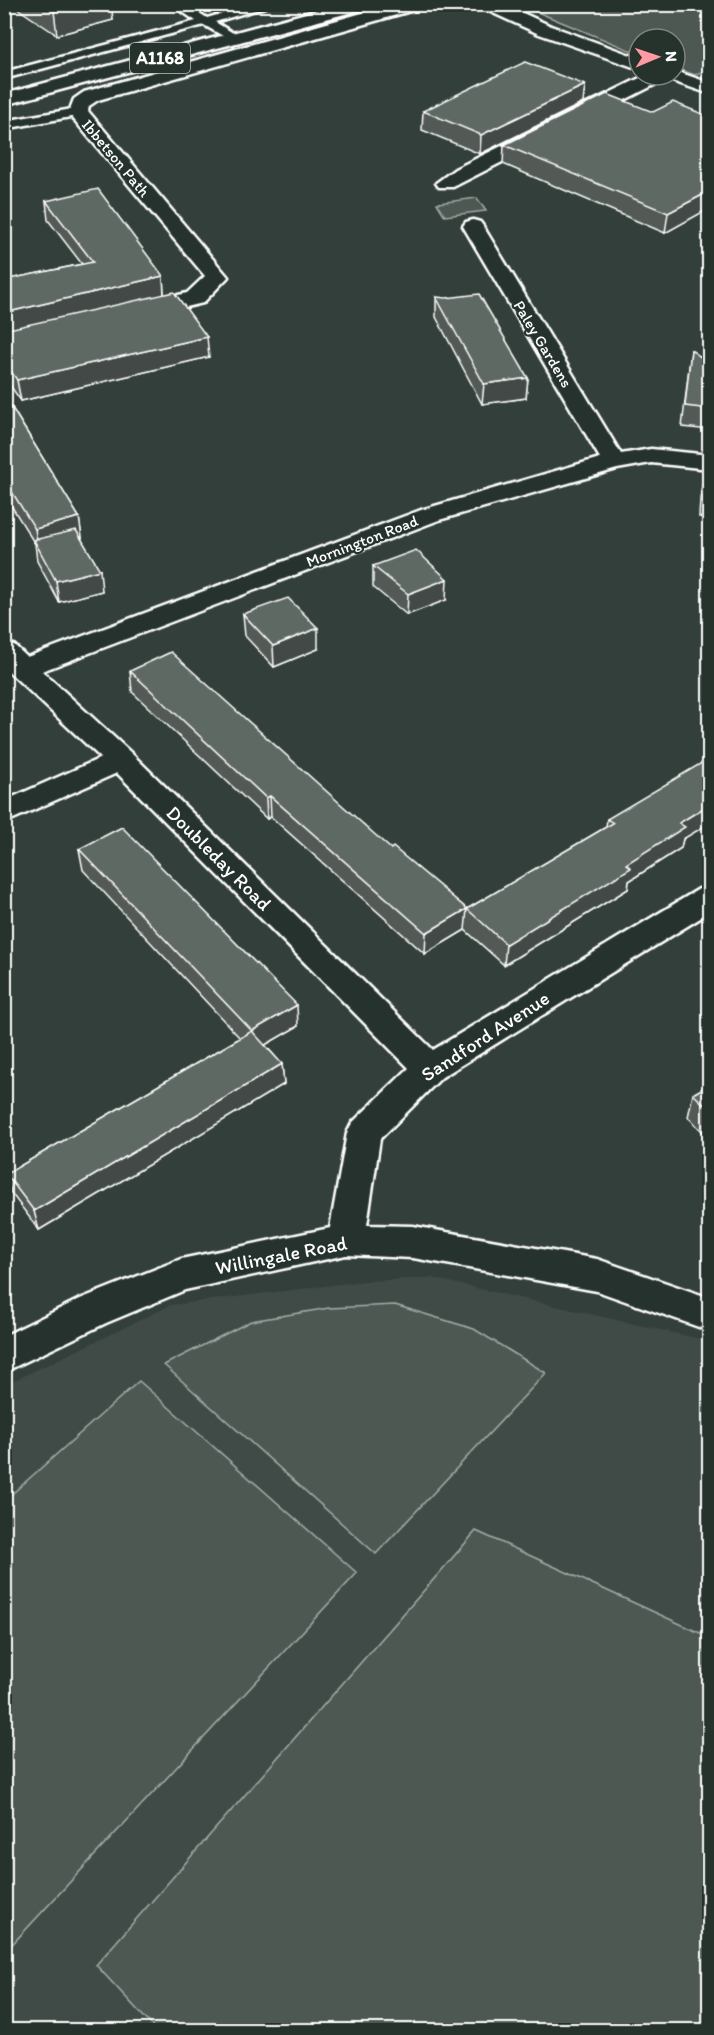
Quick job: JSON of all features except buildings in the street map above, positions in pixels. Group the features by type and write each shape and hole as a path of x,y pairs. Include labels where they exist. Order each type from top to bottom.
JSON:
{"street":[{"name":"A1168","path":"4,100 362,4"},
{"name":"Ibbetson Path","path":"117,317 195,298 217,277 78,112 81,103 91,96 415,4"},
{"path":"489,4 545,30 627,60"},
{"path":"687,75 710,67"},
{"path":"687,81 710,89"},
{"path":"446,183 636,87"},
{"name":"Paley Gardens","path":"473,226 614,462"},
{"name":"Mornington Road","path":"14,660 430,515 614,462 651,456 710,462"},
{"name":"Doubleday Road","path":"14,660 121,760 430,1068"},
{"path":"4,813 121,760"},
{"name":"Sandford Avenue","path":"346,1240 364,1132 430,1068 710,897"},
{"name":"Willingale Road","path":"4,1355 93,1311 181,1275 346,1240 413,1242 597,1275 710,1315"}],"lane":[{"path":"176,4 234,38"},
{"path":"231,4 244,11"},
{"path":"4,76 270,4"},
{"path":"4,125 78,112"}],"shaded area":[{"path":"520,5 709,5 709,68 695,75 687,72 687,27 627,27 627,49"},
{"path":"477,198 486,211 445,216 437,203"},
{"path":"432,1278 709,1341 709,2030 5,2030 5,1385 171,1305 365,1281"},
{"path":"395,1305 474,1329 546,1373 376,1554 164,1365 251,1321 329,1308"},
{"path":"139,1381 357,1573 5,1952 5,1500"},
{"path":"476,1531 709,1637 709,2030 156,2030 96,1965"}]}
